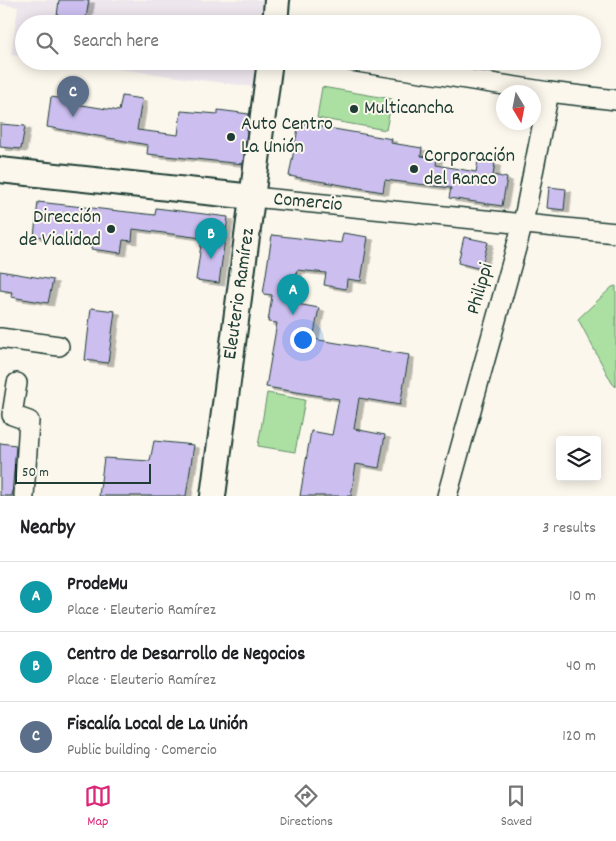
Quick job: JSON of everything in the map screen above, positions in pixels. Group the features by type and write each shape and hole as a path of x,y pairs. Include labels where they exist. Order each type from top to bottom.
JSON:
{"main road":[{"path":"276,15 277,0"},
{"name":"Eleuterio Ramírez","path":"213,496 269,70"},
{"name":"Comercio","path":"0,170 253,197"}],"street":[{"path":"408,70 549,92 616,100"},
{"name":"Philippi","path":"447,496 523,223 549,92"},
{"name":"Comercio","path":"253,197 616,233"},
{"path":"0,338 60,346"},
{"path":"17,383 12,415 29,421 24,496"}],"shaded area":[{"path":"0,0 266,0 264,15 17,15 18,7 0,4"},
{"path":"15,28 15,56 11,55"},
{"path":"126,70 256,70 254,87"}],"green space":[{"name":"Multicancha","path":"322,87 392,99 386,130 317,118"},
{"path":"616,286 616,387 612,383 578,319 612,287"},
{"path":"267,393 305,400 295,452 258,446"}],"building":[{"path":"59,0 89,0 86,15 57,15"},
{"path":"122,96 142,99 137,130 178,135 181,111 218,114 218,110 249,114 243,164 147,154 148,145 47,127 51,97 71,100 70,103 119,111"},
{"path":"299,123 392,139 391,143 422,148 421,156 437,158 436,165 476,172 478,161 495,163 493,175 507,178 502,206 449,198 451,188 385,180 383,192 289,176"},
{"path":"0,124 25,126 21,149 0,147"},
{"path":"549,187 566,189 564,210 547,208"},
{"path":"38,202 155,215 156,208 228,217 219,283 196,280 202,238 133,229 132,241 123,240 121,253 91,249 92,242 34,236"},
{"path":"343,233 368,237 361,281 347,279 346,289 324,285 326,273 297,270 292,303 319,308 313,339 409,355 400,405 359,398 354,429 385,435 379,468 356,464 351,496 300,496 311,431 332,435 339,399 266,387 277,323 268,322 272,295 263,294 272,235 341,243"},
{"path":"464,237 488,242 481,269 458,263"},
{"path":"0,271 53,280 48,303 11,297 12,292 0,290"},
{"path":"91,308 115,311 108,363 85,360"},
{"path":"154,441 194,445 186,496 99,496 104,458 150,461"},
{"path":"0,443 16,445 12,496 0,496"}],"place":[{"name":"Multicancha","path":"354,109"},
{"name":"Fiscalía Local de La Unión","path":"73,117"},
{"name":"Auto Centro La Unión","path":"231,137"},
{"name":"Corporación del Ranco","path":"414,169"},
{"name":"Dirección de Vialidad","path":"111,229"},
{"name":"Centro de Desarrollo de Negocios","path":"211,259"},
{"name":"ProdeMu","path":"293,315"}]}
